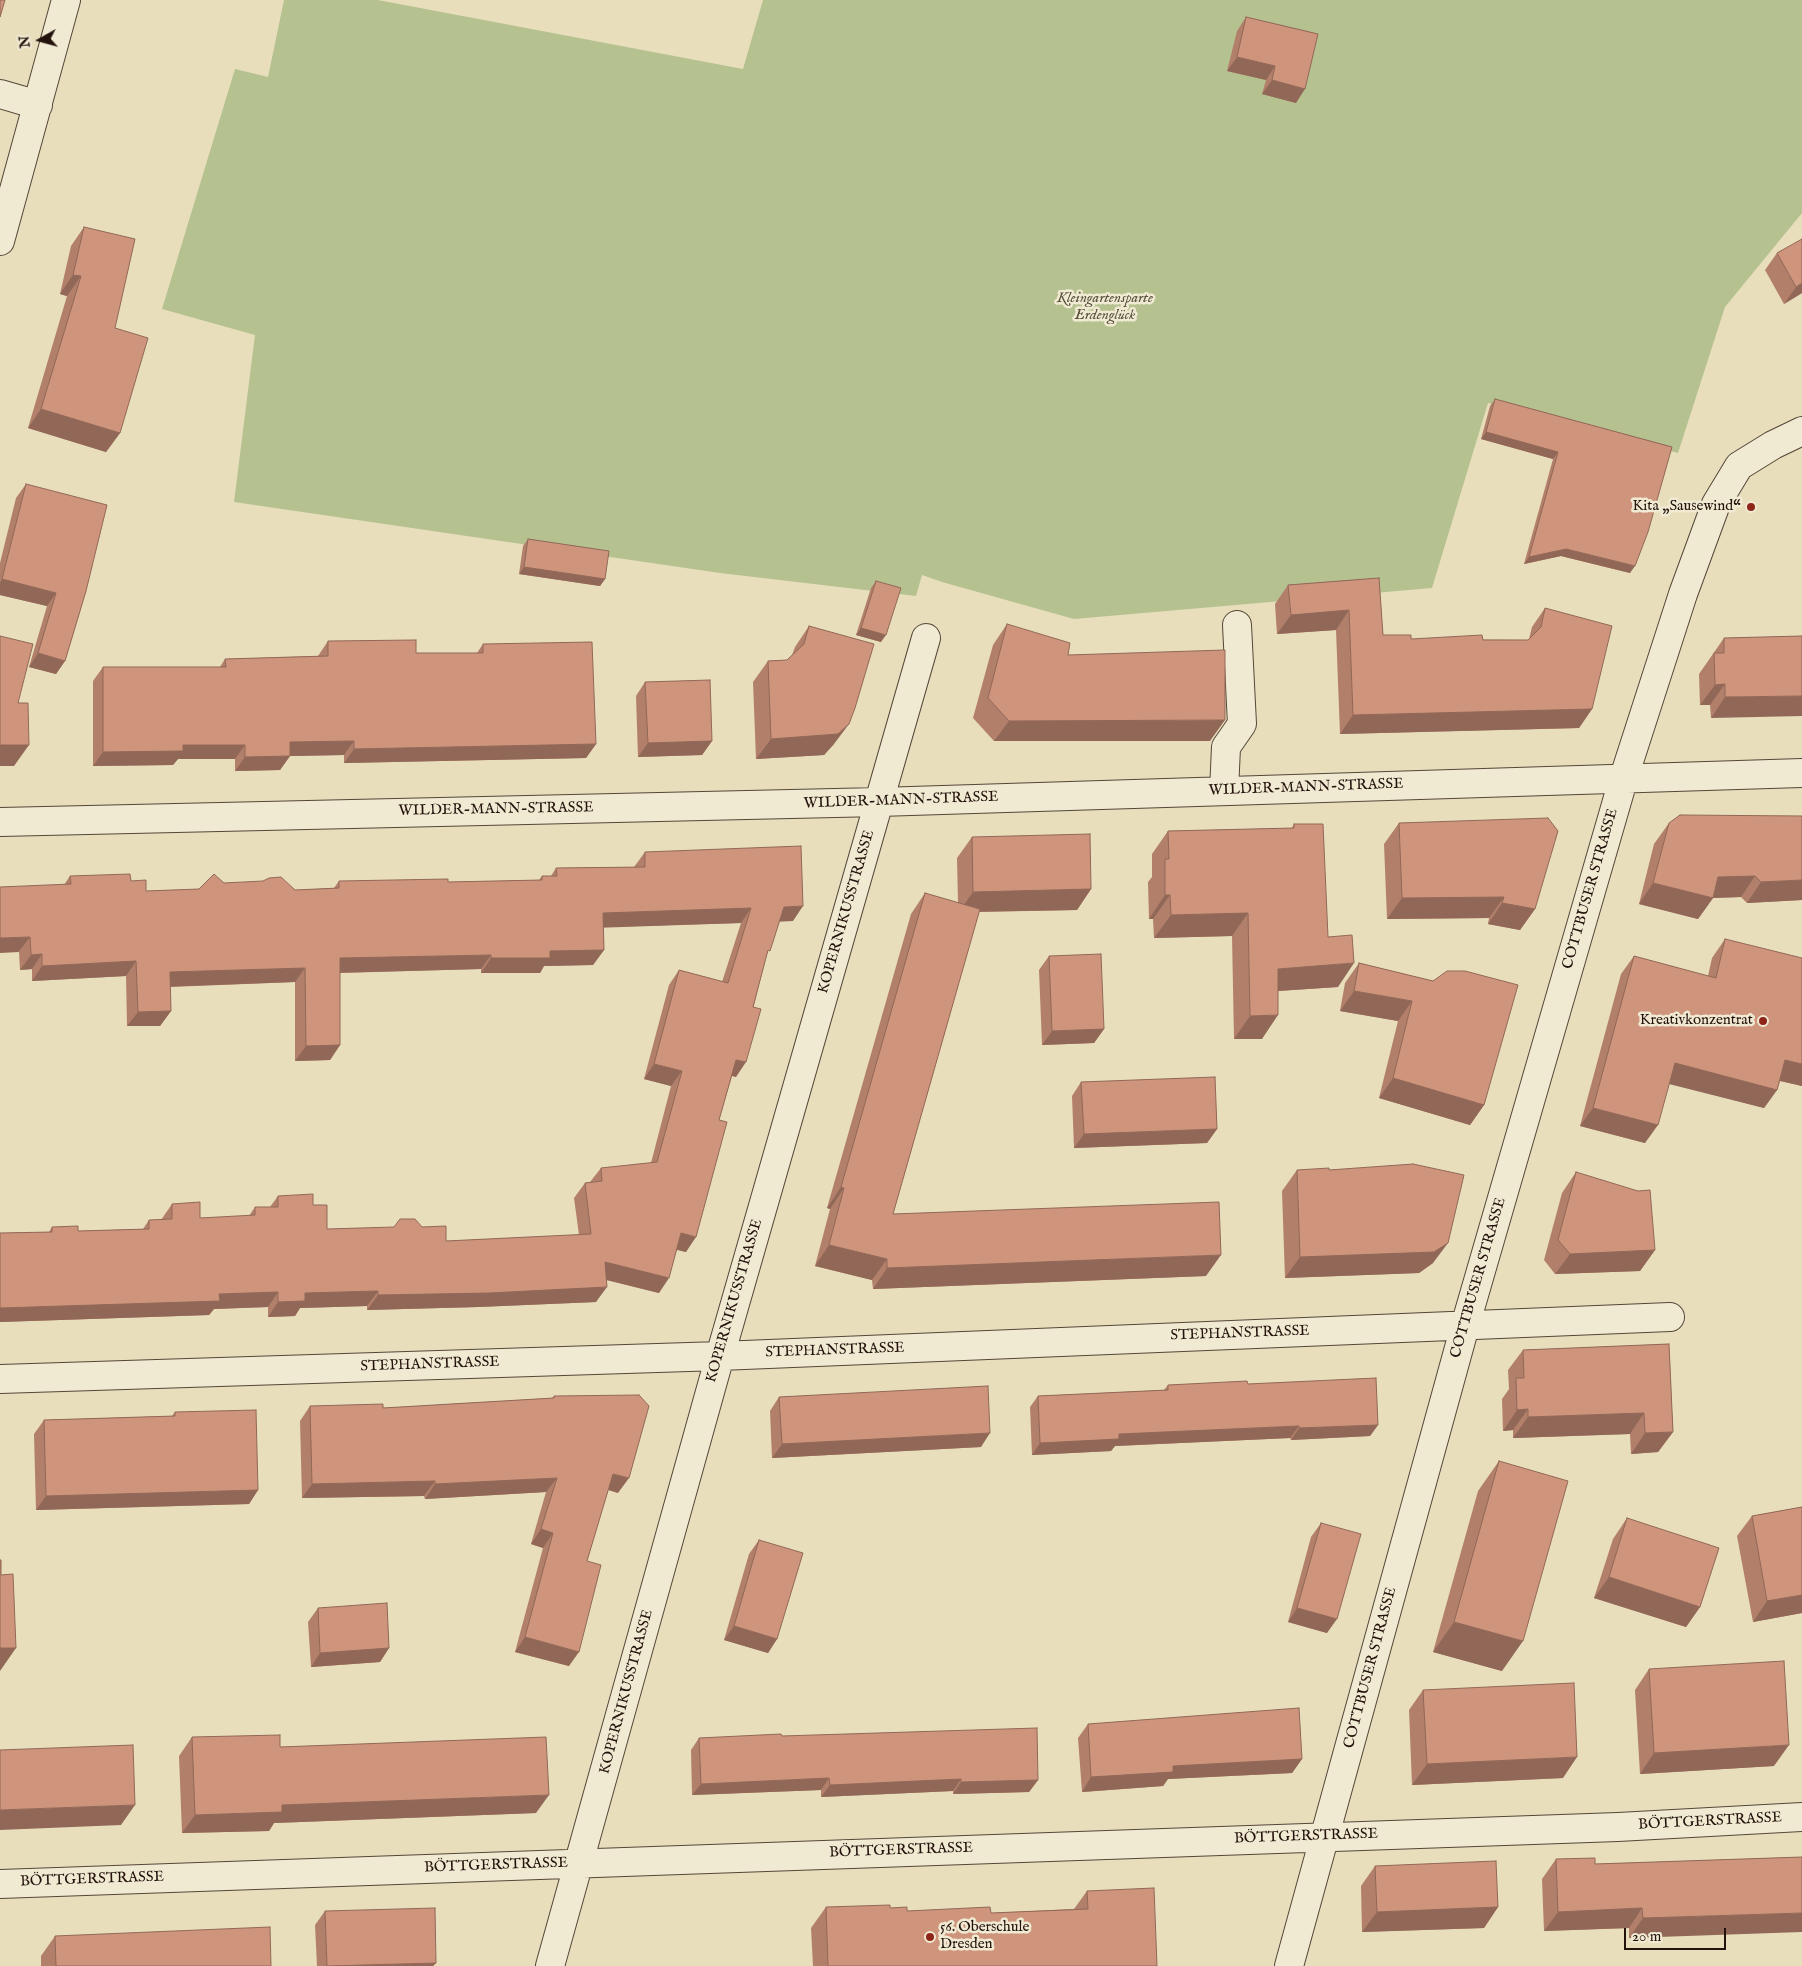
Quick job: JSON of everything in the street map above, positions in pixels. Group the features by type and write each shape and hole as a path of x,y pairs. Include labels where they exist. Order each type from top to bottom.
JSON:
{"street":[{"path":"0,240 66,0"},
{"path":"0,94 38,105"},
{"name":"COTTBUSER STRASSE","path":"1289,1966 1465,1326 1624,778 1683,594 1716,504 1739,466 1773,444 1802,431"},
{"path":"1224,791 1226,747 1242,724 1237,625"},
{"name":"KOPERNIKUSSTRASSE","path":"550,1966 720,1356 926,638"},
{"name":"WILDER-MANN-STRASSE","path":"0,822 879,802 1802,773"},
{"name":"STEPHANSTRASSE","path":"0,1379 720,1356 1670,1317"},
{"name":"BÖTTGERSTRASSE","path":"0,1884 580,1862 1618,1827 1802,1817"}],"green space":[{"name":"Kleingartensparte Erdenglück","path":"284,0 378,0 743,69 763,0 1802,0 1802,213 1725,307 1678,453 1488,403 1432,588 1074,619 922,575 916,596 720,573 234,502 255,335 162,309 235,69 268,77"}],"building":[{"path":"0,0 5,0 0,17"},
{"path":"1246,17 1318,34 1305,89 1272,80 1275,66 1237,57"},
{"path":"84,227 135,239 115,328 148,338 120,433 41,409 81,276 73,275"},
{"path":"1802,239 1802,283 1796,287 1777,253"},
{"path":"1495,399 1672,447 1648,532 1635,566 1566,549 1529,557 1558,452 1486,432"},
{"path":"26,484 107,505 86,591 65,661 38,653 56,593 2,579"},
{"path":"528,539 609,551 605,579 524,567"},
{"path":"1379,578 1383,635 1411,635 1411,639 1482,635 1483,640 1528,640 1541,627 1545,608 1612,626 1592,709 1353,715 1349,610 1291,615 1288,585"},
{"path":"876,581 901,588 886,635 861,628"},
{"path":"1007,624 1070,643 1068,655 1225,650 1225,720 1009,721 988,698"},
{"path":"809,626 874,644 855,708 849,724 838,734 771,739 768,661 787,660 804,644"},
{"path":"0,636 33,644 18,703 28,703 29,745 0,745"},
{"path":"1802,636 1802,696 1725,697 1725,684 1715,685 1714,653 1724,653 1724,638"},
{"path":"416,640 416,653 483,653 483,644 592,642 596,744 354,749 354,741 290,742 290,756 245,757 245,745 183,745 183,751 103,752 103,667 226,667 225,659 328,656 328,641"},
{"path":"710,680 712,741 648,743 645,682"},
{"path":"1680,815 1802,816 1802,880 1761,882 1755,876 1718,877 1713,898 1653,883 1669,823"},
{"path":"1548,818 1558,831 1535,909 1502,903 1504,897 1402,898 1399,823"},
{"path":"1294,824 1323,824 1328,937 1352,935 1354,963 1278,969 1278,1015 1250,1016 1248,913 1171,915 1170,895 1165,895 1165,859 1169,859 1168,831 1294,828"},
{"path":"1090,834 1091,889 973,892 972,837"},
{"path":"801,846 803,906 784,907 770,951 768,950 753,1007 761,1009 746,1062 736,1060 719,1120 727,1122 696,1237 681,1233 669,1278 605,1262 607,1287 489,1293 378,1295 378,1291 305,1293 305,1301 278,1302 278,1292 219,1294 220,1301 0,1308 0,1233 52,1232 52,1227 78,1226 78,1231 149,1229 149,1220 172,1219 172,1204 200,1202 200,1218 255,1215 255,1207 278,1207 278,1196 313,1194 313,1205 327,1205 327,1229 394,1227 400,1219 415,1219 422,1227 446,1226 446,1241 591,1234 585,1183 602,1181 601,1168 657,1162 682,1071 654,1064 679,970 728,983 751,908 603,913 604,950 550,951 550,958 491,958 491,955 340,958 340,1045 306,1046 305,968 170,972 171,1011 138,1012 136,961 42,966 42,954 31,955 30,937 0,938 0,887 71,884 70,876 130,874 131,881 146,880 146,891 199,889 214,874 224,883 263,881 269,878 281,877 295,890 339,888 339,881 448,879 448,882 542,880 542,876 557,876 556,868 645,867 645,852"},
{"path":"925,893 980,909 893,1214 1219,1202 1221,1255 887,1268 887,1259 829,1245 844,1188 841,1187"},
{"path":"1725,939 1802,958 1802,1064 1785,1060 1777,1090 1675,1063 1658,1125 1593,1108 1634,956 1716,978"},
{"path":"1101,954 1104,1029 1052,1031 1049,956"},
{"path":"1359,963 1433,981 1447,971 1465,971 1518,985 1484,1105 1393,1078 1412,1001 1354,991"},
{"path":"1215,1077 1217,1129 1084,1134 1081,1082"},
{"path":"1413,1164 1464,1175 1448,1243 1434,1252 1300,1257 1297,1170 1329,1168 1329,1170"},
{"path":"1576,1172 1638,1191 1650,1190 1655,1250 1570,1254 1558,1240"},
{"path":"1669,1344 1673,1432 1645,1433 1644,1413 1528,1417 1528,1409 1517,1410 1516,1378 1524,1378 1523,1350"},
{"path":"1376,1378 1378,1425 1299,1428 1299,1426 1119,1434 1119,1439 1040,1443 1038,1396 1168,1390 1168,1385 1247,1381 1248,1384"},
{"path":"988,1386 990,1433 782,1444 779,1397"},
{"path":"639,1395 649,1406 629,1478 613,1474 587,1561 601,1565 579,1652 525,1637 553,1533 541,1529 557,1478 435,1484 435,1481 312,1484 310,1406 383,1404 383,1408 554,1398 554,1396"},
{"path":"256,1410 258,1490 46,1496 44,1420 175,1416 175,1412"},
{"path":"1499,1461 1568,1481 1523,1641 1454,1622"},
{"path":"1802,1507 1802,1595 1767,1601 1752,1516"},
{"path":"1627,1518 1719,1548 1700,1607 1609,1577"},
{"path":"1321,1523 1361,1534 1337,1619 1297,1608"},
{"path":"759,1540 803,1553 777,1639 734,1626"},
{"path":"0,1560 1,1575 13,1574 16,1648 0,1648"},
{"path":"387,1603 389,1648 320,1653 318,1608"},
{"path":"1784,1661 1789,1745 1654,1753 1649,1669"},
{"path":"1574,1683 1577,1757 1427,1764 1423,1690"},
{"path":"1299,1708 1302,1759 1173,1766 1173,1772 1091,1777 1088,1724"},
{"path":"1037,1728 1038,1780 961,1782 961,1779 830,1785 829,1778 701,1784 699,1738 781,1734 782,1736"},
{"path":"280,1735 280,1747 546,1737 549,1795 282,1805 282,1812 195,1815 192,1737"},
{"path":"133,1745 135,1805 0,1810 0,1750"},
{"path":"1802,1857 1802,1913 1643,1918 1642,1908 1558,1912 1556,1859 1595,1858 1595,1864"},
{"path":"1496,1861 1498,1907 1377,1912 1375,1866"},
{"path":"1154,1888 1157,1966 828,1966 826,1907 890,1905 890,1908 907,1907 907,1911 990,1907 991,1913 1088,1909 1087,1891"},
{"path":"435,1908 436,1963 327,1966 325,1911"},
{"path":"270,1927 271,1966 56,1966 55,1936"}],"place":[{"name":"Kita „Sausewind“","path":"1751,507"},
{"name":"Kreativkonzentrat","path":"1763,1021"},
{"name":"56. Oberschule Dresden","path":"930,1937"}]}
